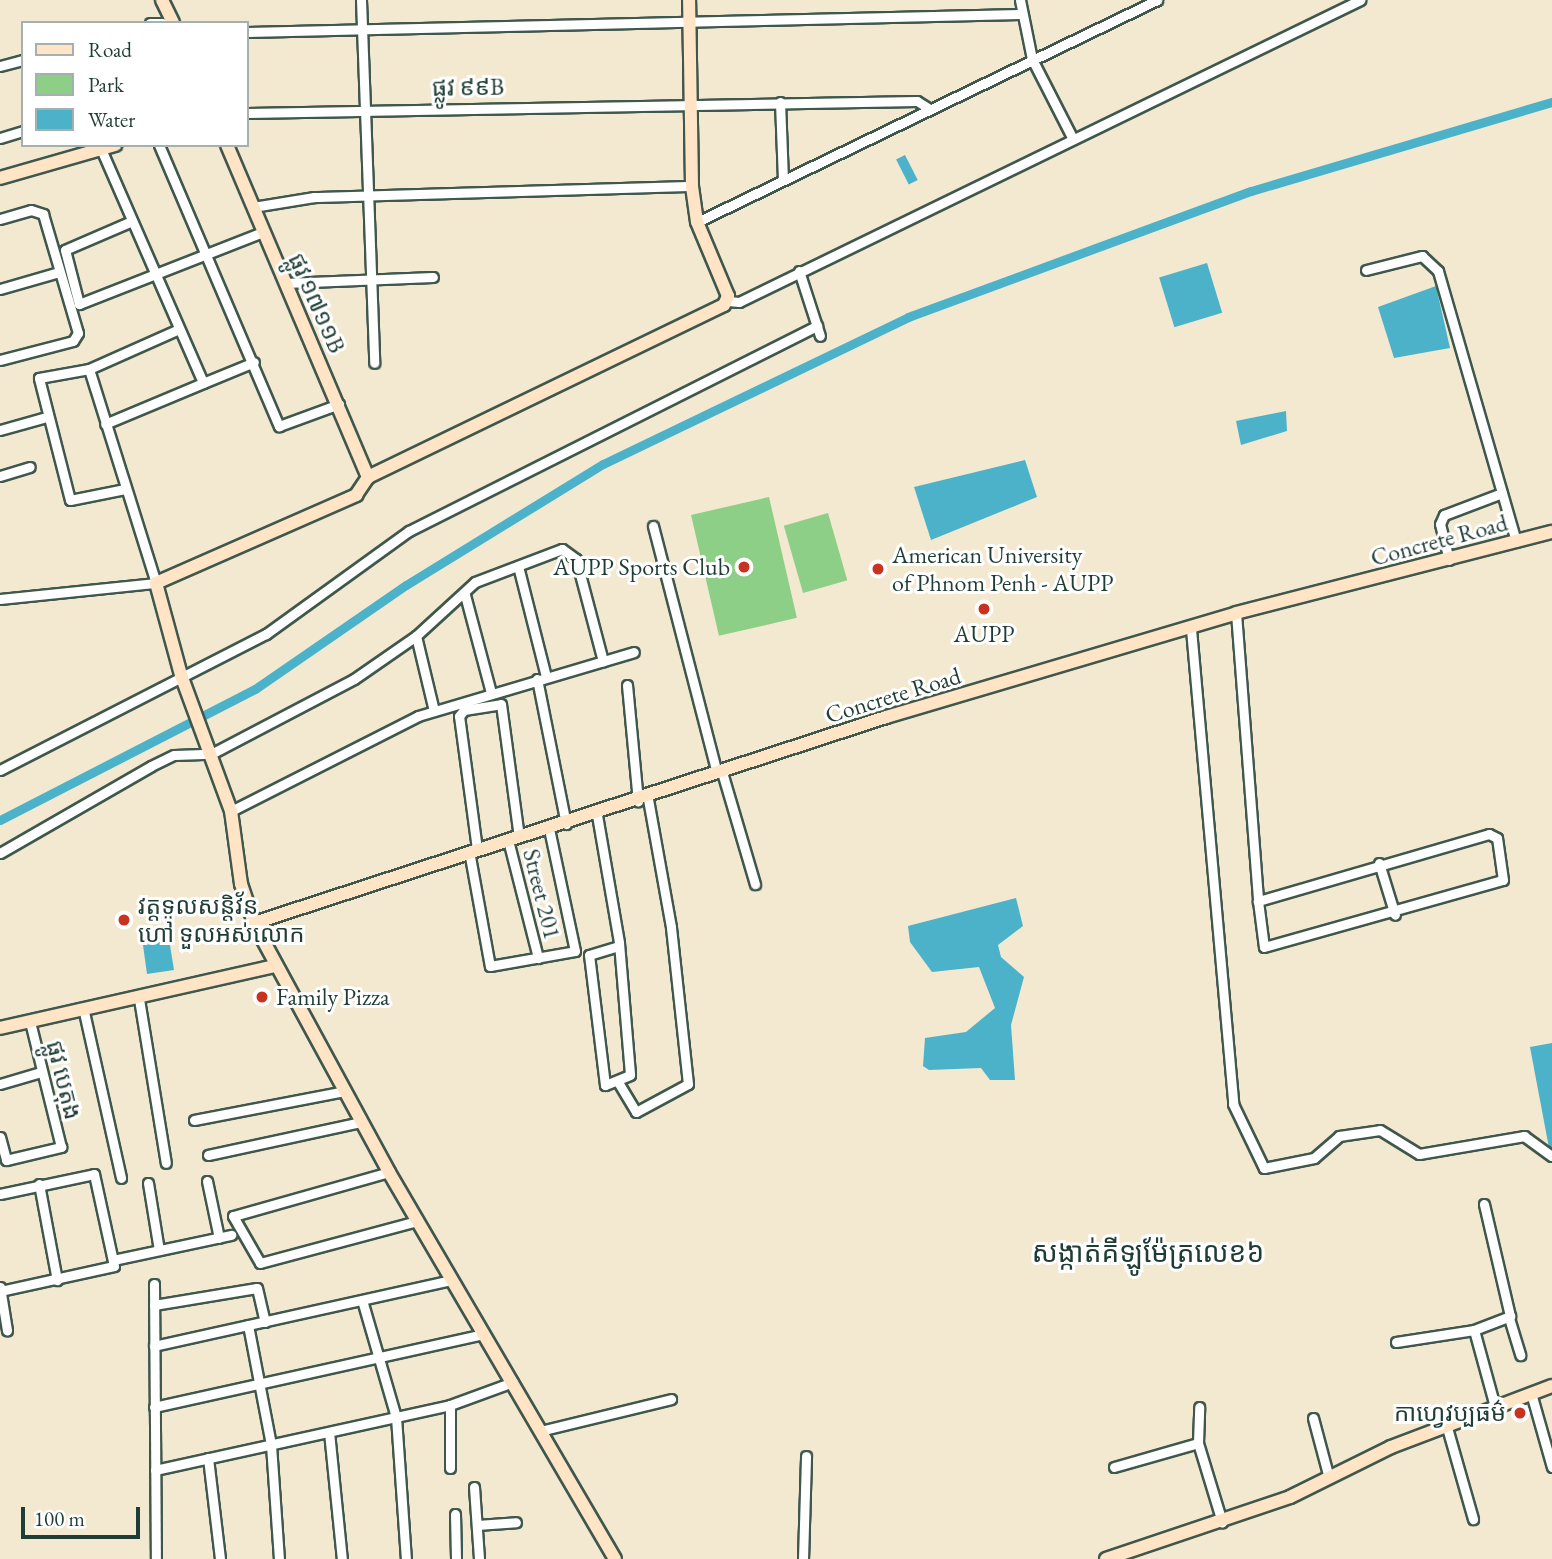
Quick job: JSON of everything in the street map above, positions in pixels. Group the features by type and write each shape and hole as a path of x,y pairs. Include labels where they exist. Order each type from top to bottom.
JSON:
{"street":[{"path":"162,0 172,21"},
{"path":"361,0 363,195 372,277 373,363"},
{"path":"689,0 692,186 697,222 728,301"},
{"path":"1020,0 1020,14 1032,59 1072,137"},
{"path":"697,222 1157,0"},
{"path":"0,599 156,583 356,495 368,477 728,301 738,302 1072,137 1360,0"},
{"path":"248,32 1020,14"},
{"path":"0,66 21,61"},
{"name":"ផ្លូវ ៩៩B","path":"248,113 780,102 917,101 930,108"},
{"path":"780,102 783,180"},
{"path":"0,138 21,132"},
{"path":"0,178 108,147"},
{"path":"160,147 209,254 279,426 339,404"},
{"name":"ផ្លូវ ១៧១១B","path":"228,147 368,477"},
{"path":"101,149 203,383"},
{"path":"253,207 363,195 692,186"},
{"path":"0,219 38,211 59,272 76,338 0,360"},
{"path":"132,221 65,250 79,304 263,232"},
{"path":"1367,270 1408,256 1435,266 1516,542"},
{"path":"799,271 820,336"},
{"path":"0,289 59,272"},
{"path":"285,283 372,277 433,277"},
{"path":"0,771 183,679 308,609 409,531 817,326"},
{"path":"125,489 71,500 39,378 89,369 179,329"},
{"path":"104,424 254,362"},
{"path":"89,369 183,679 231,811 241,884 254,923 389,1172 615,1559"},
{"path":"0,430 43,418"},
{"path":"0,476 30,467"},
{"path":"1449,560 1440,524 1444,514 1502,494"},
{"path":"653,526 719,772 755,884"},
{"name":"Concrete Road","path":"254,923 473,850 643,801 719,772 1236,613 1449,560 1552,531"},
{"path":"0,853 151,766 174,755 210,750 354,679 416,636 465,595 475,582 518,566 572,550 603,661"},
{"path":"518,566 541,678 566,824"},
{"path":"465,595 491,693"},
{"path":"1236,613 1258,901 1269,950 1502,883 1497,838 1489,834 1379,863 1258,901"},
{"path":"1191,629 1233,1104 1264,1168 1314,1158 1339,1136 1380,1129 1419,1154 1524,1136 1552,1156"},
{"path":"416,636 434,711"},
{"path":"231,811 434,711 634,652"},
{"path":"618,1082 636,1112 688,1084 671,927 643,801 627,685"},
{"name":"Street 201","path":"473,850 459,716 464,710 501,704 514,839 538,958"},
{"path":"597,815 619,946 630,1075 618,1082 602,1083 589,955 619,946"},
{"path":"473,850 488,964 538,958 578,945 549,828"},
{"path":"1379,863 1395,915"},
{"path":"0,1028 84,1012 276,966"},
{"path":"139,999 166,1163"},
{"path":"84,1012 121,1178"},
{"name":"ផ្លូវ បេតុង","path":"0,1137 6,1160 61,1147 30,1022"},
{"path":"0,1084 41,1072"},
{"path":"194,1120 344,1091"},
{"path":"208,1155 361,1122"},
{"path":"389,1172 233,1216 260,1263 417,1221"},
{"path":"0,1194 94,1174 113,1260 112,1268 0,1289 7,1330"},
{"path":"207,1181 219,1238"},
{"path":"148,1183 159,1251"},
{"path":"39,1184 57,1280"},
{"path":"1484,1204 1509,1318 1520,1355"},
{"path":"113,1260 231,1235"},
{"path":"154,1346 451,1280"},
{"path":"154,1284 156,1559"},
{"path":"154,1305 257,1288 265,1322"},
{"path":"362,1300 396,1417 406,1559"},
{"path":"1396,1342 1474,1330 1509,1318"},
{"path":"248,1325 271,1445 279,1559"},
{"path":"1474,1330 1495,1407"},
{"path":"153,1407 259,1386 379,1355 483,1335"},
{"path":"155,1470 450,1405 513,1382"},
{"path":"1106,1559 1222,1522 1329,1478 1446,1424 1552,1386"},
{"path":"1531,1393 1552,1466"},
{"path":"540,1431 671,1399"},
{"path":"450,1405 450,1468"},
{"path":"1199,1407 1198,1443 1222,1522"},
{"path":"1313,1418 1329,1478"},
{"path":"1446,1424 1473,1519"},
{"path":"329,1432 342,1559"},
{"path":"1114,1466 1198,1443"},
{"path":"803,1559 806,1456"},
{"path":"208,1458 220,1559"},
{"path":"474,1487 479,1559"},
{"path":"455,1514 456,1559"},
{"path":"477,1525 516,1522"}],"green space":[{"name":"AUPP Sports Club","path":"769,497 797,618 719,636 691,515"},
{"path":"828,513 847,580 803,593 784,526"}],"water":[{"path":"905,155 918,180 909,184 896,160"},
{"path":"1207,263 1222,313 1174,327 1159,278"},
{"path":"1436,286 1450,348 1394,358 1378,307"},
{"path":"1286,411 1287,431 1241,445 1236,421"},
{"path":"1025,460 1037,497 931,540 914,487"},
{"path":"1016,898 1023,926 998,945 1001,957 1024,977 1011,1025 1015,1080 990,1080 981,1068 929,1070 923,1066 925,1038 966,1032 995,1008 979,967 932,972 910,942 908,926"},
{"path":"142,938 169,939 174,970 147,974"},
{"path":"1552,1043 1552,1147 1549,1148 1530,1047"}],"waterway":[{"path":"0,820 255,689 406,585 603,464 908,317 1251,191 1552,102"}],"place":[{"name":"AUPP Sports Club","path":"744,567"},
{"name":"American University of Phnom Penh - AUPP","path":"878,569"},
{"name":"AUPP","path":"984,609"},
{"name":"វត្តទូលសន្តិវ័ន ហៅ ទួលអស់លោក","path":"124,920"},
{"name":"Family Pizza","path":"262,997"},
{"name":"កាហ្វេវប្បធម៌","path":"1520,1413"}],"district":[{"name":"សង្កាត់គីឡូម៉ែត្រលេខ៦","path":"1148,1252"}]}
